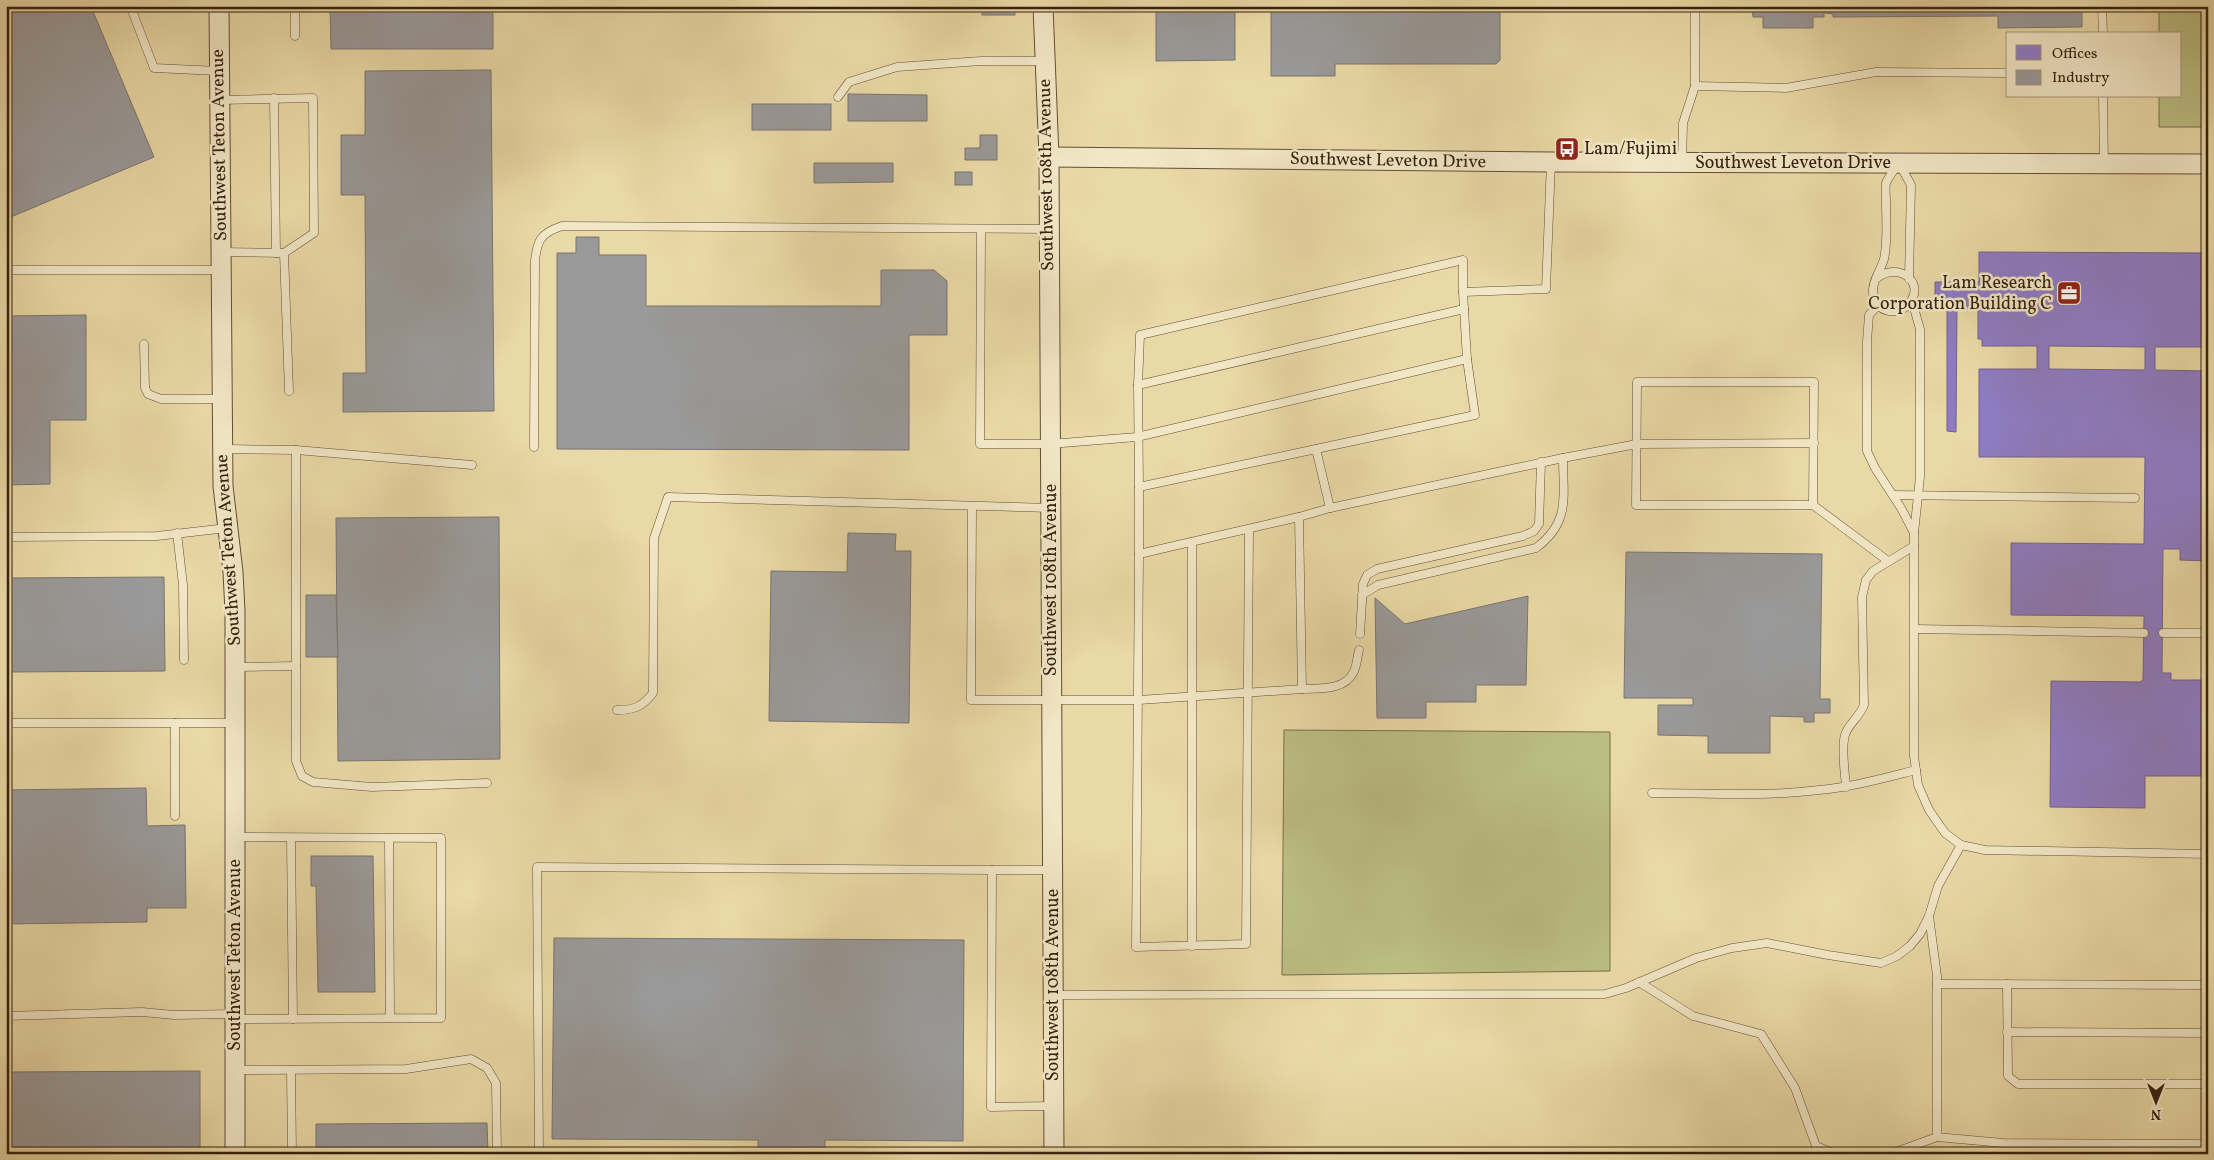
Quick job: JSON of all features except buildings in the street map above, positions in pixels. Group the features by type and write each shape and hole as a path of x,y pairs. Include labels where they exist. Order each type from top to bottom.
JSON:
{"street":[{"name":"Southwest Teton Avenue","path":"219,6 222,449 227,528 234,572 236,723 235,1154"},
{"name":"Southwest 108th Avenue","path":"1043,6 1049,157 1054,1154"},
{"name":"Southwest Leveton Drive","path":"1049,157 1551,162 2208,164"}],"lane":[{"path":"295,6 295,36"},
{"path":"1682,162 1684,123 1695,86 1695,6"},
{"path":"2102,6 2103,32"},
{"path":"131,8 154,68 220,71"},
{"path":"838,97 849,82 897,67 981,60 1045,61"},
{"path":"1695,86 1786,88 1876,72 2006,72"},
{"path":"274,98 280,253 290,390"},
{"path":"6,270 221,261 280,253 314,233 313,98 220,100"},
{"path":"2103,98 2104,163"},
{"path":"1464,292 1546,288 1551,162"},
{"path":"1909,279 1911,185 1899,163 1886,183 1886,246 1884,259 1872,291 1878,305 1885,310 1896,312 1905,308 1912,301"},
{"path":"534,447 535,262 537,244 548,231 562,226 1049,229"},
{"path":"981,229 980,444 1050,444 1138,436 1467,359"},
{"path":"1139,487 1475,415 1467,359 1463,260 1140,335 1138,384 1139,700 1136,947 1246,944 1248,529"},
{"path":"1877,278 1885,272 1895,270 1904,274 1909,279 1914,291 1912,301 1920,329 1920,477 1914,533 1914,756 1918,785 1929,810 1945,833 1960,845 1985,850 2208,854"},
{"path":"1878,305 1869,315 1867,341 1867,451 1875,468 1893,495 1914,533"},
{"path":"1138,384 1464,309"},
{"path":"144,344 145,388 148,394 161,399 221,399"},
{"path":"1813,506 1814,382 1637,382 1636,505 1813,506 1888,561"},
{"path":"1139,554 1299,518 1330,508 1541,462 1637,444 1814,444"},
{"path":"222,449 296,450 472,465"},
{"path":"296,450 296,760 302,776 313,782 372,787 487,783"},
{"path":"1316,450 1330,508"},
{"path":"1362,595 1378,586 1536,548 1552,534 1560,522 1563,510 1563,458"},
{"path":"1360,634 1363,584 1367,575 1377,569 1523,536 1534,531 1539,524 1541,462"},
{"path":"1893,495 2135,498"},
{"path":"617,710 634,710 645,703 653,694 654,538 668,497 1051,508"},
{"path":"972,506 971,700 1139,700 1332,687 1346,683 1354,673 1359,650"},
{"path":"1299,518 1302,689"},
{"path":"6,538 149,536 227,528"},
{"path":"177,533 183,585 184,660"},
{"path":"1192,542 1192,946"},
{"path":"1846,787 1845,735 1860,715 1864,705 1862,597 1866,580 1873,571 1914,546"},
{"path":"1914,629 2144,633"},
{"path":"2162,633 2208,633"},
{"path":"235,667 296,666"},
{"path":"6,723 236,723"},
{"path":"174,816 175,723"},
{"path":"1652,793 1781,793 1846,787 1916,770"},
{"path":"6,1016 142,1012 174,1015 293,1019 441,1018 441,838 235,837"},
{"path":"291,838 293,1019"},
{"path":"390,838 390,1018"},
{"path":"1053,995 1605,994 1696,958 1732,948 1767,943 1881,963 1896,956 1910,946 1920,934 1929,916 1938,886 1960,845"},
{"path":"539,1154 537,867 1052,870"},
{"path":"992,870 991,1107 1054,1106"},
{"path":"1929,916 1937,984 1937,1136"},
{"path":"1639,982 1693,1016 1761,1034 1795,1088 1816,1146 1834,1154"},
{"path":"1937,984 2208,985"},
{"path":"2006,984 2008,1076 2018,1084 2208,1084"},
{"path":"2006,1032 2208,1033"},
{"path":"235,1070 406,1070 471,1059 487,1068 496,1083 496,1154"},
{"path":"291,1070 292,1154"},
{"path":"1890,1154 1937,1136 2003,1143 2208,1144"}],"green space":[{"path":"2159,6 2208,6 2208,127 2159,127 2159,98 2182,98 2182,32 2159,32"},
{"path":"1284,730 1610,732 1610,971 1282,975"}],"place":[{"name":"Lam/Fujimi","path":"1567,149"},
{"name":"Lam Research Corporation Building C","path":"2069,293"}]}
